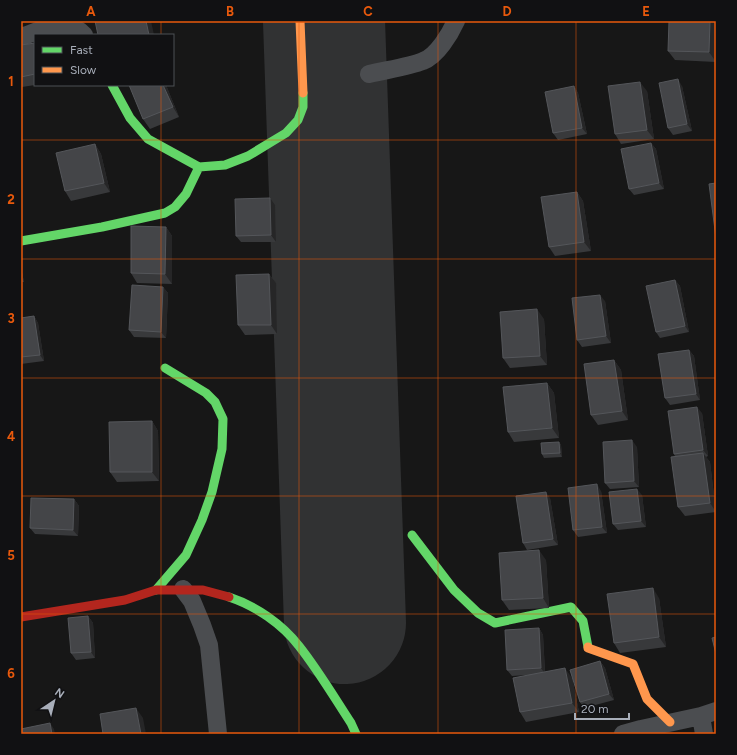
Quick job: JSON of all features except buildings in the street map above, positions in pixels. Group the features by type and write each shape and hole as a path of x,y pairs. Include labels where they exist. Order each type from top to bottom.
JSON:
{"street":[{"path":"113,86 138,130 148,139 199,166 225,165 248,156 286,133 298,120 303,107 300,21"},
{"path":"369,74 424,61 438,50 451,33 456,21"},
{"path":"21,37 62,24 72,26 83,34"},
{"path":"21,241 102,227 165,213 175,207 186,194 199,166"},
{"path":"156,590 186,555 202,520 212,492 222,449 223,418 215,402 206,393 165,368"},
{"path":"412,535 454,590 478,613 495,623 571,607 583,621 588,648 633,664 647,699 670,722"},
{"path":"183,589 194,607 208,645 218,734"},
{"path":"21,617 125,600 156,590 203,590 231,597 259,610 281,627 299,646 351,723 356,734"},
{"path":"623,734 641,728 708,713 704,734"}],"runway":[{"path":"324,21 345,623"}],"traffic: fast":[{"path":"113,86 130,118 148,139 199,167 225,165 248,156 286,133 298,120 303,107 303,93"},
{"path":"21,241 102,227 165,213 175,207 186,194 199,167"},
{"path":"156,590 186,555 202,520 212,492 222,449 223,419 215,402 206,393 165,368"},
{"path":"412,535 454,590 478,613 495,623 571,607 583,621 588,647"},
{"path":"229,597 249,605 285,630 306,655 319,674 351,723 356,734"}],"traffic: slow":[{"path":"300,21 303,93"},
{"path":"588,647 633,664 647,699 670,722"}],"traffic: jam":[{"path":"21,617 125,600 156,590 203,590 229,597"}]}
